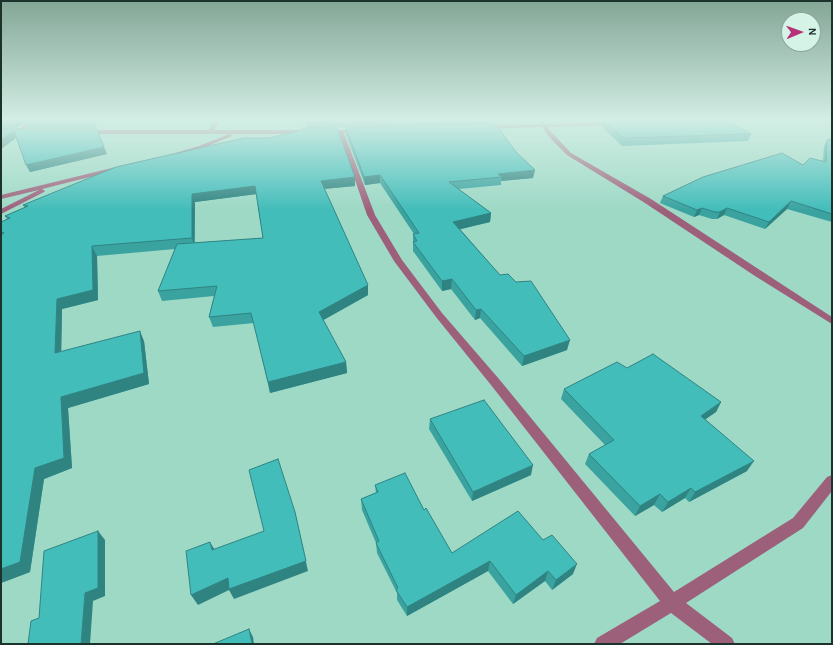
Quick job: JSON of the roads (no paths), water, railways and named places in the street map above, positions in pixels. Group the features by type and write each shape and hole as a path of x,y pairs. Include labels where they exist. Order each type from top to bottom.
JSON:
{"street":[{"path":"168,156 188,150"},
{"path":"348,150 371,215 398,261 439,315 672,603 726,644"},
{"path":"565,150 569,154 648,201 832,321"},
{"path":"1,196 124,167"},
{"path":"1,212 56,184"},
{"path":"603,644 672,603 798,523 832,481"}]}
